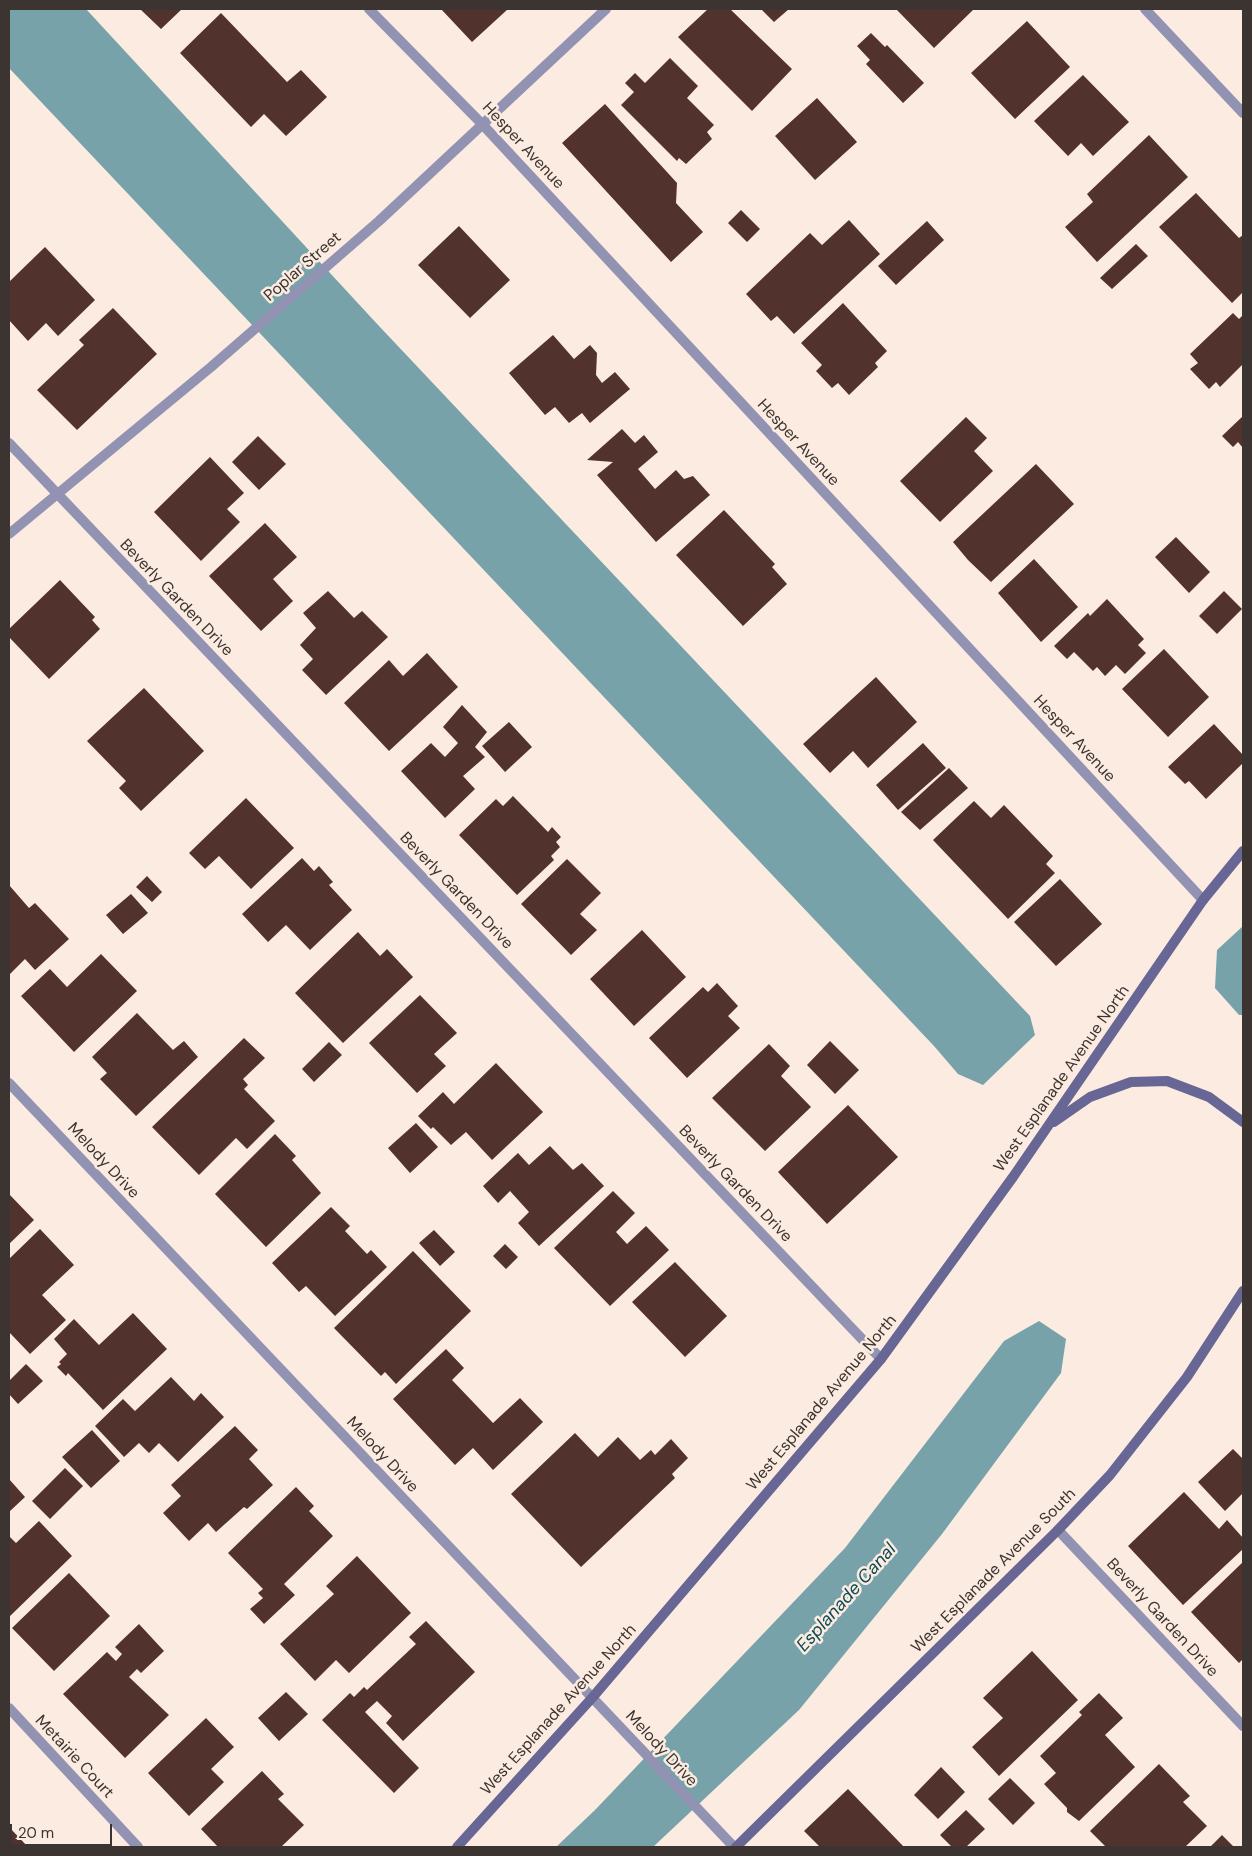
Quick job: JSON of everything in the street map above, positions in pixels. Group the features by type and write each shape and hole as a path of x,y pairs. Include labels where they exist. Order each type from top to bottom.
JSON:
{"main road":[{"name":"West Esplanade Avenue North","path":"456,1847 592,1698 881,1359 1047,1127 1203,900 1243,851"},
{"path":"1047,1127 1090,1097 1131,1082 1167,1080 1209,1097 1243,1122"},
{"name":"West Esplanade Avenue South","path":"735,1847 1058,1530 1110,1475 1187,1377 1243,1291"}],"street":[{"name":"Hesper Avenue","path":"369,9 483,125 1203,900"},
{"name":"Poplar Street","path":"9,534 211,367 379,221 606,9"},
{"path":"1145,9 1243,113"},
{"name":"Beverly Garden Drive","path":"9,443 881,1359"},
{"name":"Melody Drive","path":"9,1083 646,1756 735,1847"},
{"name":"Beverly Garden Drive","path":"1058,1530 1243,1726"},
{"name":"Metairie Court","path":"9,1708 138,1847"}],"water":[{"path":"9,9 86,9 379,326 1030,1016 1035,1035 983,1085 958,1074 934,1046 9,68"},
{"path":"1243,926 1243,1015 1239,1015 1215,988 1217,950"},
{"name":"Esplanade Canal","path":"1039,1321 1066,1339 1061,1373 942,1534 799,1710 653,1847 556,1847 595,1810 845,1548 1004,1341"}],"building":[{"path":"140,9 182,9 161,29"},
{"path":"441,9 508,9 472,42"},
{"path":"708,9 730,9 792,69 752,111 678,37"},
{"path":"761,9 789,9 774,22"},
{"path":"896,9 974,9 934,48"},
{"path":"221,13 287,82 301,70 327,97 286,136 264,114 251,127 180,53"},
{"path":"1027,21 1070,67 1015,119 971,73"},
{"path":"871,33 885,47 887,45 924,83 903,103 866,64 870,60 857,46"},
{"path":"670,58 698,86 687,98 714,125 707,132 712,139 686,164 679,158 677,161 621,105 634,92 625,83 635,73 645,83"},
{"path":"1083,75 1129,122 1093,156 1081,143 1068,156 1034,121"},
{"path":"817,98 857,142 815,180 775,136"},
{"path":"605,104 677,183 676,203 703,232 671,262 562,143"},
{"path":"1149,135 1188,177 1097,262 1065,227 1093,202 1087,194"},
{"path":"1196,193 1239,238 1243,235 1243,292 1232,303 1159,227"},
{"path":"741,210 760,229 747,242 728,223"},
{"path":"849,220 880,254 794,334 777,316 771,321 746,294 810,233 822,245"},
{"path":"927,221 944,240 896,285 878,266"},
{"path":"459,226 510,280 470,318 418,265"},
{"path":"1136,244 1148,256 1112,289 1100,278"},
{"path":"45,247 95,300 58,336 46,323 28,341 9,320 9,282"},
{"path":"843,303 887,351 875,363 878,367 849,395 838,383 832,388 816,371 822,365 801,343"},
{"path":"113,308 157,354 77,430 37,390 84,345 79,340"},
{"path":"1233,313 1239,319 1243,315 1243,364 1220,387 1216,382 1209,389 1190,369 1198,363 1190,354"},
{"path":"553,335 574,359 590,345 597,353 596,375 602,383 615,372 630,389 590,423 582,413 569,423 555,407 545,415 509,373"},
{"path":"1243,416 1243,448 1238,442 1233,447 1222,436"},
{"path":"966,417 987,438 974,451 993,471 940,522 900,481"},
{"path":"622,429 635,443 644,435 658,452 638,469 655,489 676,470 684,479 693,476 710,495 656,542 597,475 613,462 587,460"},
{"path":"258,436 286,464 259,490 232,462"},
{"path":"210,457 244,493 227,509 240,522 201,561 154,512"},
{"path":"1036,464 1074,504 991,582 968,560 953,542"},
{"path":"724,510 775,564 772,567 787,584 743,626 676,555"},
{"path":"265,523 297,557 273,579 293,601 261,631 209,576"},
{"path":"1176,537 1210,572 1189,593 1155,557"},
{"path":"1034,559 1078,607 1041,642 998,593"},
{"path":"60,580 95,617 92,620 100,629 49,679 9,637 9,629"},
{"path":"328,591 354,618 362,611 388,637 326,695 302,670 313,659 300,645 316,628 303,613"},
{"path":"1224,591 1242,609 1217,634 1199,616"},
{"path":"1107,599 1144,639 1138,645 1146,653 1125,674 1116,665 1105,676 1097,667 1093,671 1074,652 1067,659 1054,646 1088,613 1090,616"},
{"path":"1164,649 1209,697 1168,737 1122,689"},
{"path":"427,653 458,687 389,751 344,703 389,660 403,676"},
{"path":"876,677 917,722 868,768 853,751 830,773 803,744"},
{"path":"144,688 204,751 141,811 119,788 126,781 87,741"},
{"path":"462,705 487,732 475,747 485,757 463,776 475,789 445,818 401,771 431,743 445,757 458,743 443,727"},
{"path":"509,722 532,747 505,772 482,746"},
{"path":"1214,724 1243,755 1243,763 1206,799 1189,781 1185,784 1168,767"},
{"path":"923,743 946,768 898,810 876,785"},
{"path":"949,768 968,788 920,830 901,812"},
{"path":"513,796 548,832 552,827 561,837 556,842 560,847 551,856 554,860 517,895 459,835 496,799 503,806"},
{"path":"246,798 294,848 251,889 219,856 205,869 189,853"},
{"path":"974,801 991,818 1004,805 1053,856 1046,864 1055,873 1008,919 933,840"},
{"path":"302,858 314,871 319,866 333,882 329,885 352,910 310,950 286,925 268,942 242,914"},
{"path":"567,859 601,893 580,914 597,930 571,955 521,904"},
{"path":"147,876 162,892 152,902 136,887"},
{"path":"1060,879 1102,924 1056,966 1014,922"},
{"path":"9,885 29,908 35,903 69,939 35,970 25,959 9,975"},
{"path":"131,894 148,913 123,934 106,915"},
{"path":"642,930 686,977 634,1026 590,979"},
{"path":"358,932 380,956 387,949 413,977 343,1043 295,993"},
{"path":"101,954 137,991 74,1052 21,996 50,969 67,987"},
{"path":"717,983 738,1006 728,1016 740,1028 687,1078 649,1038 703,987 708,992"},
{"path":"420,995 457,1033 434,1054 446,1066 417,1093 369,1043"},
{"path":"137,1013 173,1050 184,1041 198,1057 136,1116 100,1079 107,1073 92,1057"},
{"path":"244,1038 265,1058 243,1079 248,1085 244,1089 275,1121 247,1149 236,1138 199,1175 152,1127"},
{"path":"830,1041 859,1070 835,1094 807,1065"},
{"path":"329,1042 342,1055 314,1082 302,1069"},
{"path":"769,1044 790,1066 781,1076 811,1107 765,1151 712,1098"},
{"path":"496,1063 543,1112 492,1160 466,1132 451,1145 433,1127 431,1129 418,1116 443,1092 454,1104"},
{"path":"848,1105 898,1157 827,1224 778,1172"},
{"path":"416,1123 438,1147 410,1173 388,1148"},
{"path":"275,1134 296,1156 292,1160 321,1193 266,1247 215,1194"},
{"path":"550,1146 573,1170 582,1163 604,1186 539,1246 518,1223 529,1212 510,1191 498,1203 483,1186 518,1153 529,1165"},
{"path":"613,1191 635,1213 616,1232 627,1244 646,1226 669,1250 610,1306 554,1248"},
{"path":"9,1194 34,1220 9,1244"},
{"path":"331,1207 350,1226 345,1231 367,1254 371,1250 387,1267 335,1316 306,1286 299,1292 272,1263"},
{"path":"40,1229 74,1265 42,1295 66,1320 30,1354 9,1332 9,1259"},
{"path":"434,1230 455,1252 440,1266 419,1243"},
{"path":"505,1244 518,1257 506,1269 493,1256"},
{"path":"413,1251 471,1311 396,1384 385,1372 381,1376 334,1328"},
{"path":"675,1262 727,1316 685,1357 632,1302"},
{"path":"133,1313 167,1349 103,1410 68,1373 66,1376 57,1367 67,1354 54,1339 74,1319 99,1345"},
{"path":"446,1349 464,1368 452,1380 493,1423 520,1398 543,1422 493,1470 473,1448 455,1465 393,1399"},
{"path":"26,1364 43,1381 18,1404 9,1394 9,1381"},
{"path":"171,1377 194,1401 201,1393 224,1417 178,1462 159,1443 149,1453 139,1443 124,1457 95,1426 123,1399 135,1411"},
{"path":"235,1426 258,1450 249,1459 273,1485 247,1509 244,1507 216,1532 208,1523 189,1541 163,1513 181,1496 171,1485"},
{"path":"92,1430 120,1461 91,1488 62,1457"},
{"path":"575,1433 598,1457 618,1437 640,1460 651,1450 655,1455 671,1439 688,1458 672,1474 675,1478 581,1567 511,1494"},
{"path":"1233,1449 1243,1459 1243,1493 1225,1511 1198,1482"},
{"path":"65,1468 83,1486 50,1519 32,1501"},
{"path":"9,1479 25,1497 9,1512"},
{"path":"296,1487 314,1506 309,1511 333,1536 284,1584 295,1595 264,1624 250,1609 263,1598 258,1593 263,1589 228,1553"},
{"path":"1184,1492 1219,1529 1227,1520 1243,1538 1243,1549 1183,1605 1128,1546"},
{"path":"39,1521 72,1556 9,1617 9,1536 16,1543"},
{"path":"357,1556 411,1613 349,1673 336,1660 315,1681 280,1644 334,1594 326,1586"},
{"path":"1243,1562 1243,1659 1239,1663 1191,1612"},
{"path":"69,1573 110,1616 54,1671 12,1628"},
{"path":"426,1621 475,1672 403,1741 386,1723 392,1716 377,1701 365,1712 419,1768 394,1793 322,1720 350,1693 354,1697 364,1687 367,1690 416,1644 409,1637"},
{"path":"139,1624 164,1651 141,1673 137,1669 129,1677 169,1715 125,1758 63,1694 107,1652 116,1661 122,1654 115,1647"},
{"path":"1032,1651 1078,1700 999,1776 972,1747 1003,1718 983,1698"},
{"path":"286,1692 308,1714 279,1741 258,1718"},
{"path":"1099,1693 1123,1718 1105,1735 1135,1767 1079,1821 1067,1812 1067,1808 1044,1784 1056,1773 1040,1756 1082,1715 1079,1712"},
{"path":"206,1718 234,1747 211,1769 224,1782 189,1816 148,1773"},
{"path":"1159,1764 1190,1796 1183,1802 1207,1826 1185,1847 1106,1847 1090,1831"},
{"path":"941,1767 965,1792 938,1819 914,1795"},
{"path":"262,1771 284,1794 278,1799 304,1825 281,1847 218,1847 201,1829"},
{"path":"1010,1778 1035,1803 1013,1825 988,1799"},
{"path":"848,1789 904,1847 820,1847 804,1831"},
{"path":"966,1810 985,1829 966,1847 952,1847 940,1835"},
{"path":"9,1827 28,1847 9,1847"},
{"path":"1222,1835 1234,1847 1210,1847"}]}
